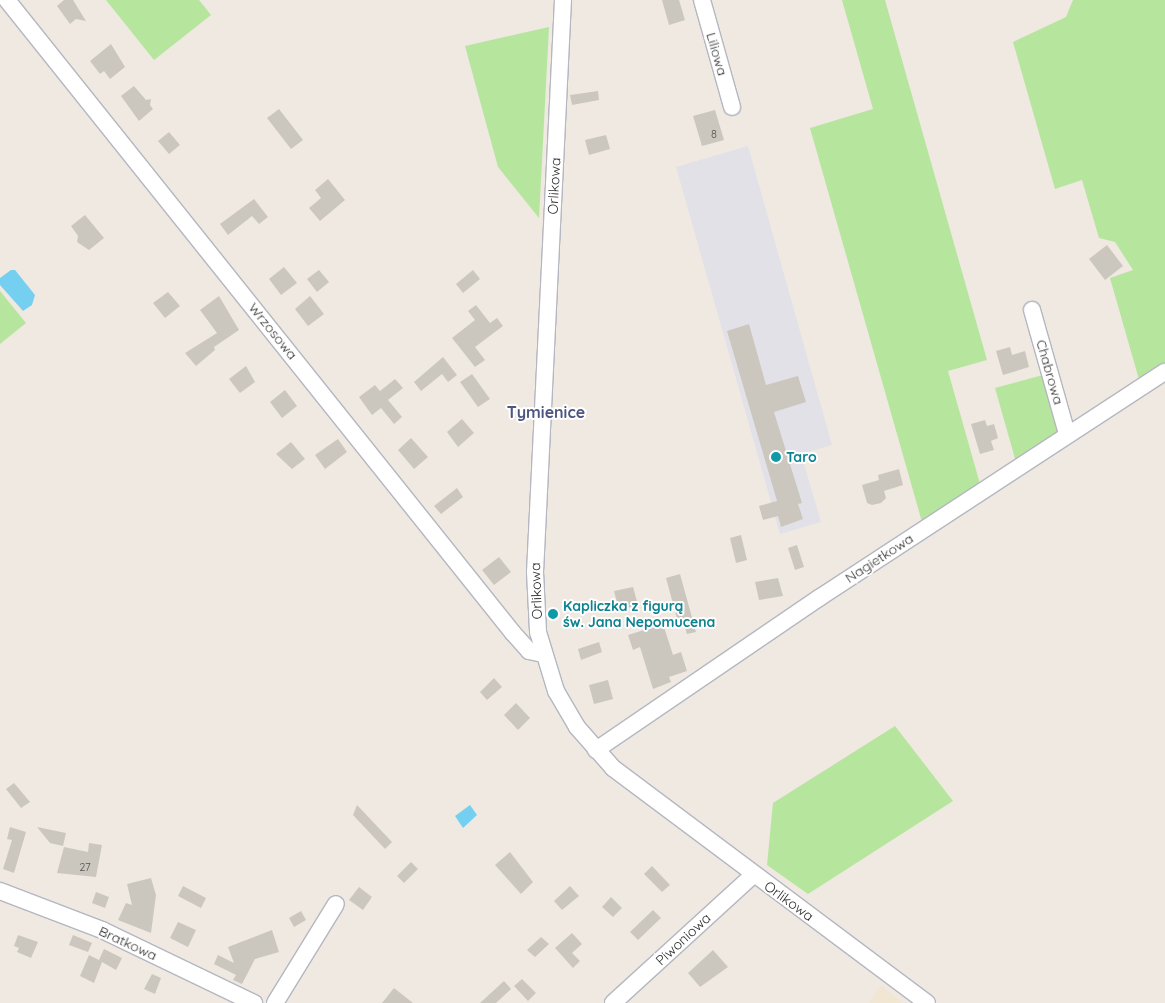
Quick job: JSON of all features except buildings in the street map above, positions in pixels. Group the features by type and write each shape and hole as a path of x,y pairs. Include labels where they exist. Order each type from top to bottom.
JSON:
{"street":[{"name":"Wrzosowa","path":"7,0 513,634 529,651 543,654"},
{"name":"Orlikowa","path":"563,0 534,602 543,654 556,691 577,727 596,750 644,794 927,1003"},
{"name":"Liliowa","path":"702,0 732,107"},
{"name":"Chabrowa","path":"1032,310 1067,434"},
{"name":"Nagietkowa","path":"596,750 1067,434 1165,372"},
{"name":"Piwoniowa","path":"613,1003 753,874"},
{"name":"Bratkowa","path":"0,891 102,930 254,1003"},
{"path":"275,1003 336,904"}],"shaded area":[{"path":"748,146 832,445 801,454 821,522 780,534 676,167"},
{"path":"881,986 903,1003 869,1003"}],"green space":[{"path":"106,0 199,0 211,15 154,60"},
{"path":"842,0 885,0 987,360 948,371 980,484 922,522 810,128 873,109"},
{"path":"1073,0 1165,0 1165,367 1140,383 1110,278 1133,270 1115,242 1099,238 1082,180 1055,189 1013,42 1066,17"},
{"path":"549,27 539,218 498,167 465,46"},
{"path":"0,291 26,323 0,344"},
{"path":"1043,375 1060,434 1016,462 995,388"},
{"path":"895,726 953,801 808,894 767,865 773,803"}],"water":[{"path":"11,270 15,270 35,295 32,305 23,311 0,285 0,278"},
{"path":"470,805 477,815 463,828 455,816"}],"place":[{"name":"Taro","path":"776,457"},
{"name":"Kapliczka z figurą św. Jana Nepomucena","path":"553,614"}],"district":[{"name":"Tymienice","path":"546,412"}]}
